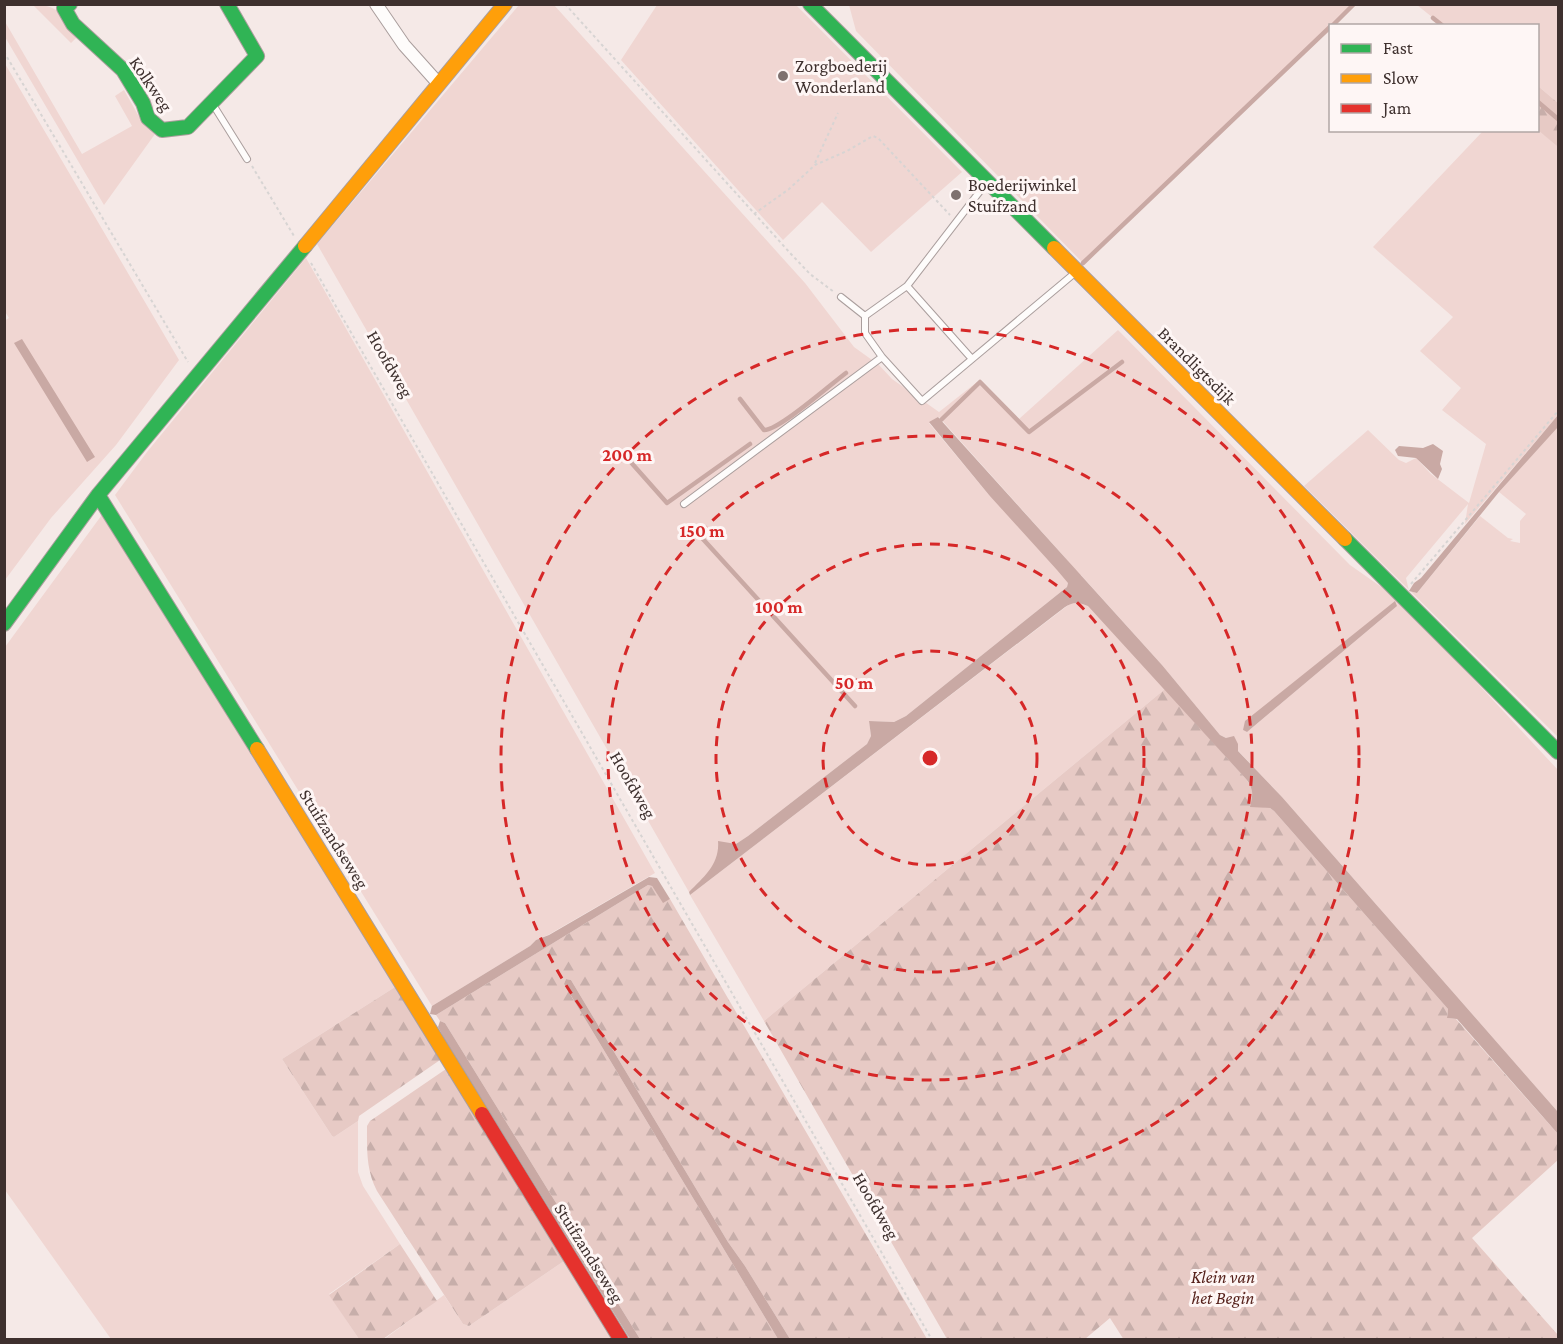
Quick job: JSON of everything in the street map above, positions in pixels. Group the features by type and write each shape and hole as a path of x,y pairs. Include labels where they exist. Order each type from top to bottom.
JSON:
{"street":[{"name":"Kolkweg","path":"64,6 73,24 123,70 143,104 148,118 162,130 188,127 257,56 227,4"},
{"path":"376,4 404,45 438,83"},
{"path":"4,624 98,495 505,4"},
{"name":"Brandligtsdijk","path":"810,4 1558,752"},
{"name":"Stuifzandseweg","path":"98,495 284,792 621,1340"}],"lane":[{"path":"212,103 247,159"},
{"path":"865,316 907,286 987,182"},
{"path":"865,316 865,333 882,357 922,402 1076,271"},
{"path":"907,286 972,359"},
{"path":"841,297 865,316"},
{"path":"684,504 882,357"}],"path":[{"path":"565,4 810,274 841,297"},
{"path":"4,52 191,366"},
{"path":"814,165 838,114"},
{"path":"754,214 789,189 814,165 846,151 868,137 878,138 956,222"},
{"name":"Hoofdweg","path":"247,159 303,249 932,1340"},
{"path":"1401,595 1558,411"}],"shaded area":[{"path":"33,5 55,9 78,36 71,43"},
{"path":"519,5 554,5 805,283 854,347 879,365 892,379 939,412 977,382 1019,419 1118,330 1350,565 1400,600 1558,770 1558,1112 1282,797 1226,738 1220,735 1162,665 1081,575 1068,583 1067,587 906,716 894,722 869,721 871,736 867,744 748,836 736,844 727,844 712,868 689,892 317,244","holes":["939,417 1069,562 989,495 929,423","1397,606 1247,732 1243,730"]},
{"path":"657,5 796,5 962,172 871,252 822,202 783,240 621,60"},
{"path":"849,5 1355,5 1334,24 1329,24 1329,29 1083,263 856,31"},
{"path":"1417,5 1558,5 1558,103 1539,87 1539,24 1441,24"},
{"path":"4,20 82,154 132,126 115,96 124,90 142,122 155,134 104,205 5,37"},
{"path":"4,62 179,360 116,445 51,518 5,580 4,321 9,318 4,310"},
{"path":"1539,130 1558,147 1558,415 1465,524 1468,504 1406,578 1409,589 1304,486 1368,430 1399,460 1406,463 1416,458 1431,474 1469,503 1486,444 1442,410 1461,388 1420,351 1453,317 1373,247 1482,132 1539,132"},
{"path":"306,258 655,873 536,940 530,946 432,1006 115,495 147,452"},
{"path":"22,339 95,457 87,462 14,343"},
{"path":"1558,415 1558,427 1499,492 1417,593 1409,591 1414,583 1421,578"},
{"path":"938,417 1162,665 1220,735 1226,738 1234,736 1238,744 1238,751 1282,797 1558,1112 1558,1134 1457,1019 1447,1018 1448,1009 1274,811 1270,808 1250,807 1252,792 1246,779 1088,606 1082,604 1073,603 1065,607 690,895 689,892 714,863 718,841 736,844 748,836 867,744 871,736 869,721 894,722 906,716 1067,587 1068,583 989,495 929,422"},
{"path":"1558,426 1558,737 1411,591 1417,593 1480,516 1508,538 1513,539 1510,541 1520,543 1520,521 1526,514 1499,492"},
{"path":"1433,444 1443,451 1440,464 1442,469 1438,479 1416,458 1398,456 1395,450 1399,446 1423,448"},
{"path":"104,512 395,987 282,1059 332,1136 334,1137 358,1121 358,1172 363,1186 400,1244 329,1294 359,1339 111,1339 5,1190 5,647"},
{"path":"1079,601 1088,605 1165,689 764,1021 690,895 1071,603"},
{"path":"1395,601 1397,606 1247,732 1243,730 1245,721"},
{"path":"649,877 657,878 670,899 663,903 652,886 648,885 436,1015 430,1014 432,1006 530,946 536,940 549,935"},
{"path":"566,979 571,980 728,1242 790,1339 778,1339 564,984"},
{"path":"440,1021 445,1023 640,1339 630,1339 444,1038 438,1027"},
{"path":"564,1261 613,1340 383,1340 444,1295 463,1324 469,1326"}],"green space":[{"path":"1539,87 1558,103 1558,147 1539,131"},
{"name":"Klein van het Begin","path":"1165,689 1246,779 1252,788 1253,795 1263,807 1274,811 1448,1009 1447,1018 1456,1019 1558,1134 1558,1160 1472,1238 1558,1335 1558,1339 1124,1340 1110,1318 1085,1339 947,1339 764,1021"},
{"path":"648,885 652,886 663,902 670,899 927,1339 790,1339 728,1242 571,980 566,979 564,984 778,1339 640,1339 445,1023 440,1021 436,1015"},
{"path":"395,987 440,1060 359,1116 358,1121 334,1137 282,1059"},
{"path":"446,1069 564,1261 469,1326 463,1324 377,1191 368,1160 367,1126 370,1121"},
{"path":"400,1244 437,1301 383,1339 359,1339 329,1295"}],"waterway":[{"path":"1334,24 1354,4"},
{"path":"1433,18 1440,24"},
{"path":"1083,263 1329,28"},
{"path":"1539,103 1558,119"},
{"path":"941,420 980,382 1029,432 1122,362"},
{"path":"740,399 764,430 781,423 846,373"},
{"path":"628,459 667,503 750,444"},
{"path":"692,527 855,706"}],"traffic: fast":[{"path":"70,4 64,8 73,24 123,70 143,103 148,118 162,130 188,127 257,56 227,4"},
{"path":"810,4 1054,248"},
{"path":"4,624 98,495 305,246"},
{"path":"98,495 257,749"},
{"path":"1345,539 1558,752"}],"traffic: slow":[{"path":"305,246 505,4"},
{"path":"1054,248 1345,539"},
{"path":"257,749 482,1114"}],"traffic: jam":[{"path":"482,1114 621,1340"}],"place":[{"name":"Zorgboederij Wonderland","path":"783,76"},
{"name":"Boederijwinkel Stuifzand","path":"956,195"}]}
